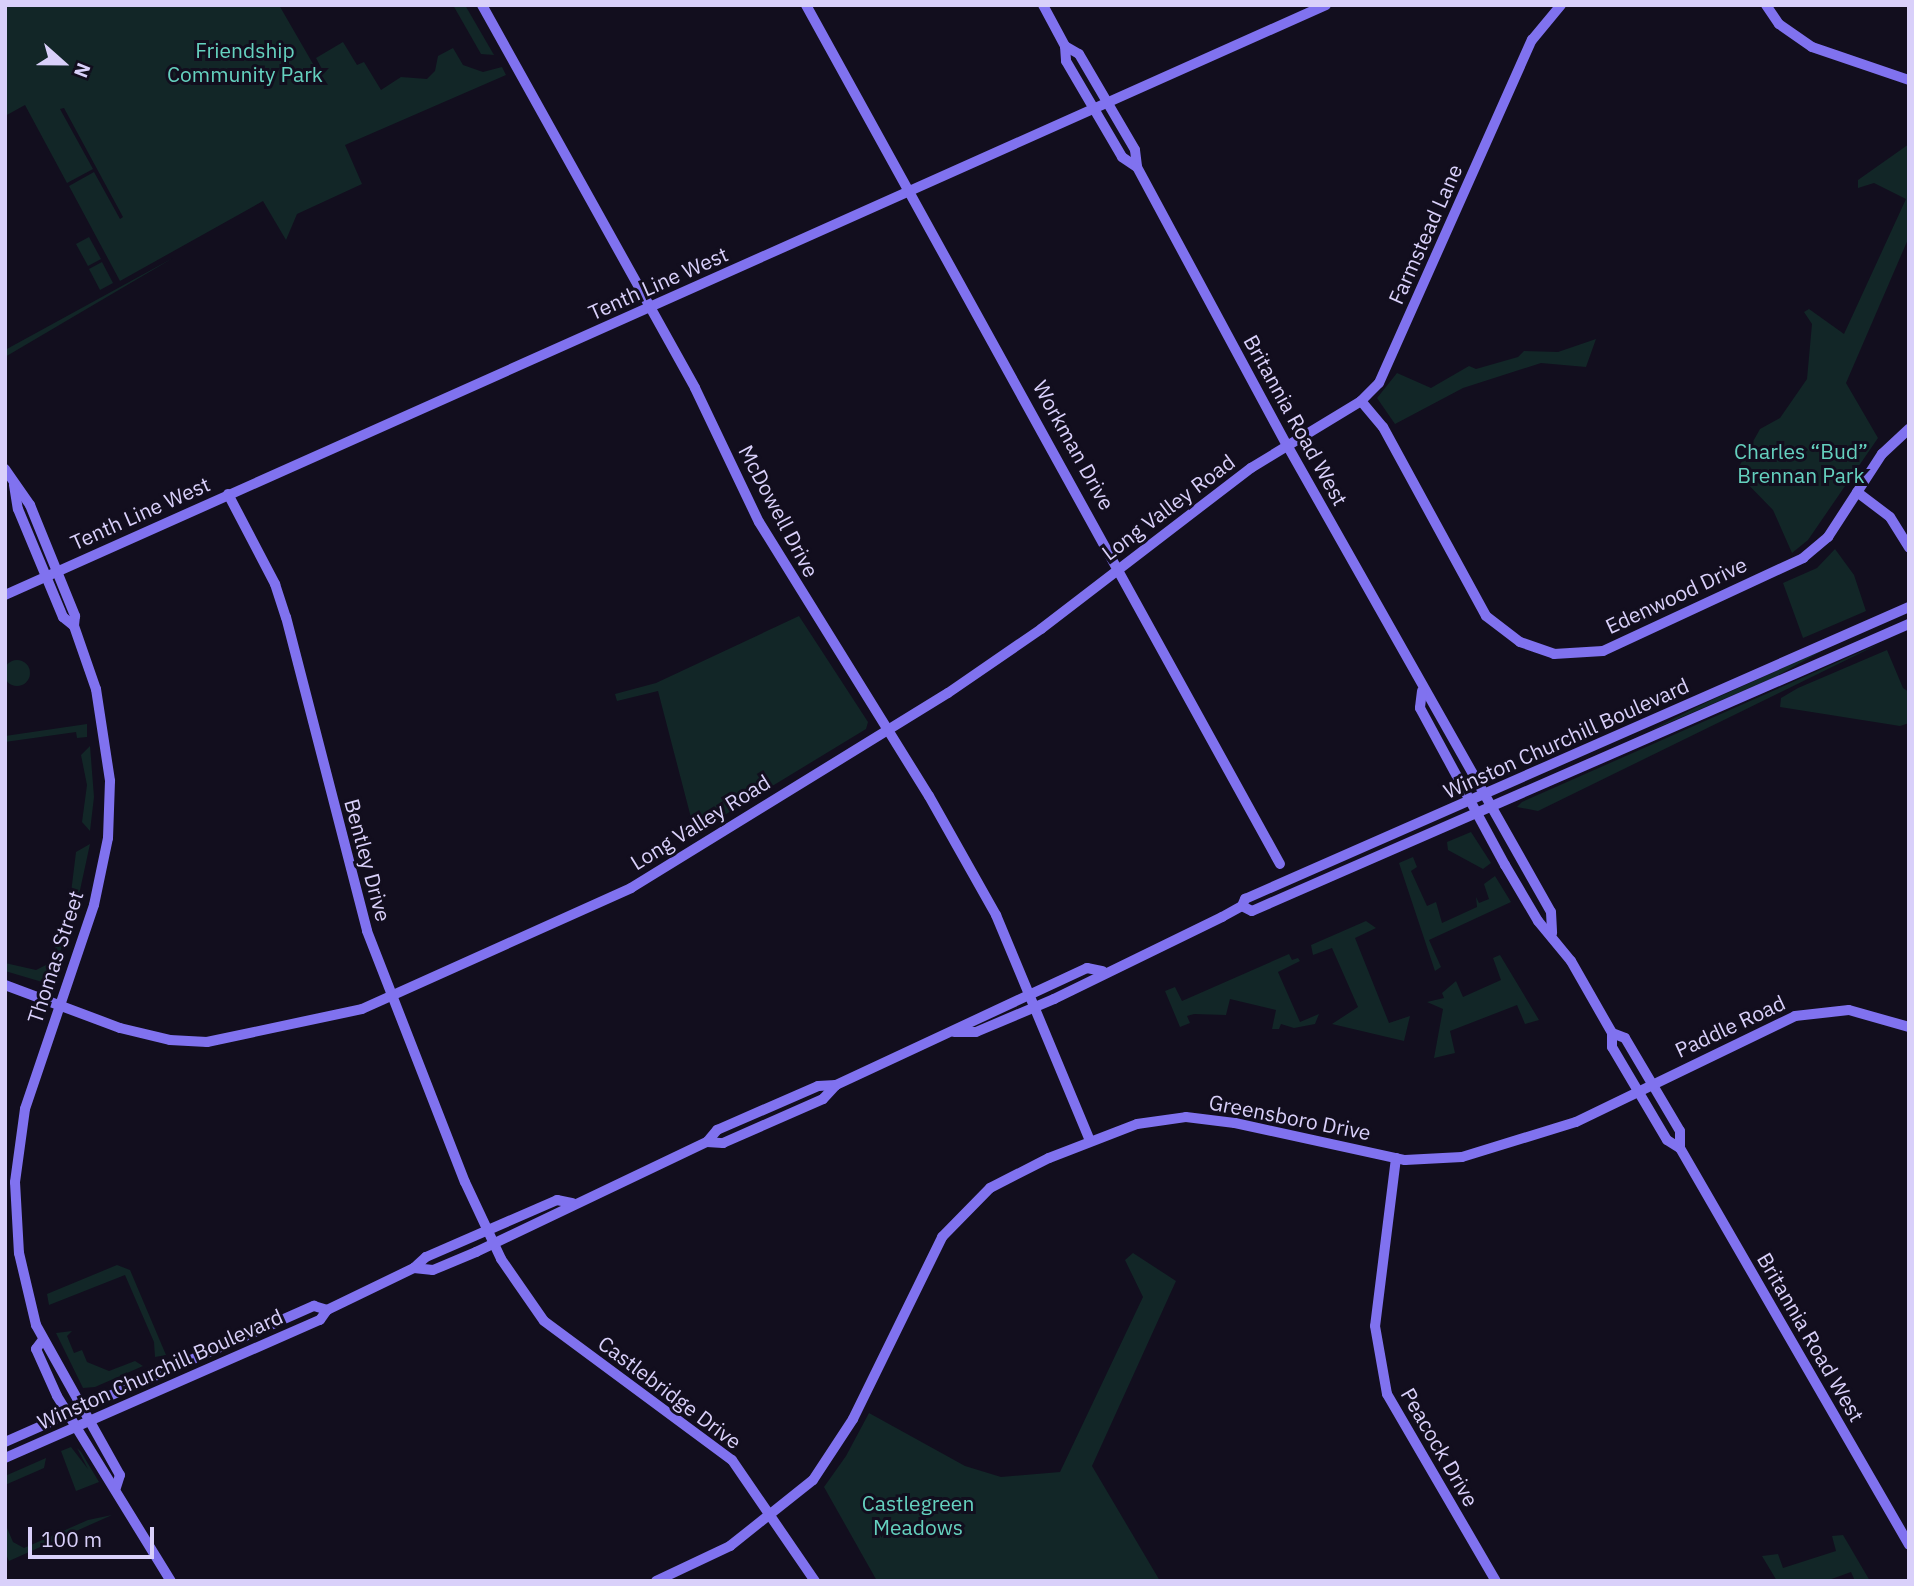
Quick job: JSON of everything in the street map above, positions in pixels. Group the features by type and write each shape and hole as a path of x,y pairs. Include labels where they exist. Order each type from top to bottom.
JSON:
{"street":[{"name":"McDowell Drive","path":"482,5 593,201 648,309 695,388 759,522 888,729 996,915 1031,993 1090,1141"},
{"name":"Workman Drive","path":"806,5 913,193 1280,864"},
{"name":"Britannia Road West","path":"1043,5 1065,46 1066,61 1094,110 1122,157 1137,167"},
{"name":"Tenth Line West","path":"5,595 913,193 1326,5"},
{"name":"Farmstead Lane","path":"1287,445 1361,401 1389,365 1532,40 1561,5"},
{"path":"1766,5 1779,24 1812,47 1909,80"},
{"name":"Britannia Road West","path":"1065,46 1080,54 1136,150 1137,167 1287,445 1422,691 1433,699 1551,912 1552,933"},
{"name":"Edenwood Drive","path":"1361,401 1383,427 1486,616 1520,642 1554,654 1603,650 1803,558 1828,537 1882,454 1909,429"},
{"name":"Long Valley Road","path":"5,985 142,1035 207,1042 340,1014 392,996 622,892 888,729 1017,646 1287,445"},
{"name":"Thomas Street","path":"5,469 30,505 75,616 74,626 96,689 106,739 108,815 94,905 25,1109 15,1182 23,1278 42,1340 50,1345 81,1409 120,1475 116,1487"},
{"name":"Thomas Street","path":"14,485 18,509 63,617 74,626"},
{"path":"1857,492 1890,517 1909,548"},
{"name":"Bentley Drive","path":"228,494 275,584 357,899 392,996 487,1230"},
{"name":"Winston Churchill Boulevard","path":"954,1032 976,1032 1036,1006 1092,981 1102,971 1242,906 1245,899 1909,607"},
{"name":"Winston Churchill Boulevard","path":"1242,906 1252,911 1909,624"},
{"name":"Britannia Road West","path":"1422,691 1420,708 1538,921 1552,933 1612,1033 1612,1047 1667,1140 1680,1148 1909,1545"},
{"name":"Winston Churchill Boulevard","path":"414,1268 433,1270 494,1244 559,1215 573,1203 707,1142 717,1130 818,1086 836,1085 954,1032 969,1019 1087,968 1102,971"},
{"name":"Paddle Road","path":"1651,1084 1809,1012 1849,1010 1909,1027"},
{"name":"Britannia Road West","path":"1612,1033 1625,1038 1680,1130 1680,1148"},
{"name":"Greensboro Drive","path":"656,1581 719,1553 772,1515 813,1480 838,1445 927,1265 958,1218 1010,1176 1137,1124 1208,1118 1396,1158 1433,1160 1487,1151 1576,1122 1651,1084"},
{"name":"Peacock Drive","path":"1396,1158 1375,1326 1387,1394 1496,1581"},
{"name":"Winston Churchill Boulevard","path":"5,1458 320,1320 327,1310 414,1268 426,1257 557,1200 573,1203"},
{"name":"Castlebridge Drive","path":"487,1230 544,1321 732,1460 815,1581"},
{"name":"Winston Churchill Boulevard","path":"5,1442 314,1306 327,1310"},
{"name":"Thomas Street","path":"42,1340 36,1349 67,1415 106,1483 116,1487 171,1581"}],"green space":[{"name":"Friendship Community Park","path":"5,5 279,5 320,76 323,71 316,58 343,42 357,65 364,62 381,90 401,77 427,79 435,71 438,56 453,48 463,65 483,72 502,67 506,75 345,145 362,184 297,214 286,240 263,201 120,281 69,186 94,172 120,219 123,217 64,108 60,109 93,169 67,183 25,105 5,116"},
{"path":"453,5 465,5 494,55 481,54"},
{"name":"Charles “Bud” Brennan Park","path":"1909,144 1909,237 1846,383 1878,438 1808,540 1792,553 1773,510 1736,472 1760,429 1780,418 1807,379 1812,324 1804,312 1809,309 1844,334 1906,199 1874,183 1858,188 1858,180"},
{"path":"89,237 101,259 88,266 76,244"},
{"path":"173,258 5,357 5,350"},
{"path":"102,262 113,283 100,290 89,269"},
{"path":"1596,339 1586,367 1541,363 1463,388 1395,424 1377,398 1397,373 1431,388 1469,366 1476,369 1518,357 1524,351 1558,352"},
{"path":"1835,549 1854,575 1866,611 1803,638 1783,583 1817,568"},
{"path":"799,616 868,722 866,729 695,833 658,691 617,701 615,694 656,683"},
{"path":"1883,642 1538,811 1517,807 1522,802"},
{"path":"1829,647 1773,678 1647,732 1705,703"},
{"path":"1887,650 1903,688 1909,692 1909,723 1900,726 1780,707 1781,698 1798,688"},
{"path":"17,660 26,664 30,673 26,682 17,686 8,682 4,673 8,664"},
{"path":"87,724 87,737 77,738 76,732 5,742 5,736"},
{"path":"90,746 94,797 90,831 82,822 87,785 81,755"},
{"path":"1471,832 1491,863 1483,869 1448,850 1447,842"},
{"path":"90,844 77,904 49,984 5,971 5,963 36,970 50,963 69,909 76,852"},
{"path":"1413,857 1417,867 1411,871 1427,906 1436,902 1442,923 1477,907 1476,897 1479,903 1489,899 1484,884 1495,876 1511,902 1429,940 1441,967 1435,971 1399,863"},
{"path":"1366,921 1376,928 1355,938 1389,1023 1410,1016 1404,1041 1332,1024 1358,1007 1332,948 1313,955 1311,945"},
{"path":"1289,954 1292,960 1298,958 1300,961 1278,972 1300,1022 1319,1014 1315,1024 1294,1028 1281,1024 1279,1029 1272,1029 1276,1010 1230,999 1226,1015 1194,1014 1187,1016 1190,1023 1180,1027 1165,991 1175,987 1182,1001"},
{"path":"1500,955 1539,1020 1525,1024 1517,1005 1450,1031 1455,1053 1434,1058 1443,1009 1427,1002 1444,998 1442,993 1456,981 1463,997 1501,980 1493,958"},
{"name":"Castlegreen Meadows","path":"1133,1253 1176,1281 1092,1466 1160,1581 877,1581 824,1487 846,1456 869,1413 965,1466 1001,1477 1060,1472 1143,1297 1125,1260"},
{"path":"117,1265 130,1270 166,1355 155,1357 154,1342 125,1275 49,1305 47,1294"},
{"path":"72,1331 67,1336 74,1353 82,1350 87,1362 109,1371 135,1361 143,1366 95,1387 83,1388 56,1333"},
{"path":"71,1447 88,1469 77,1448 81,1452 99,1482 76,1491 61,1451"},
{"path":"46,1458 44,1468 5,1485 5,1476"},
{"path":"112,1515 9,1561 5,1552 7,1528 13,1542 24,1548 88,1520"},
{"path":"1843,1535 1870,1581 1855,1581 1851,1572 1826,1581 1777,1581 1762,1556 1778,1554 1783,1568 1836,1551 1832,1536"}]}
